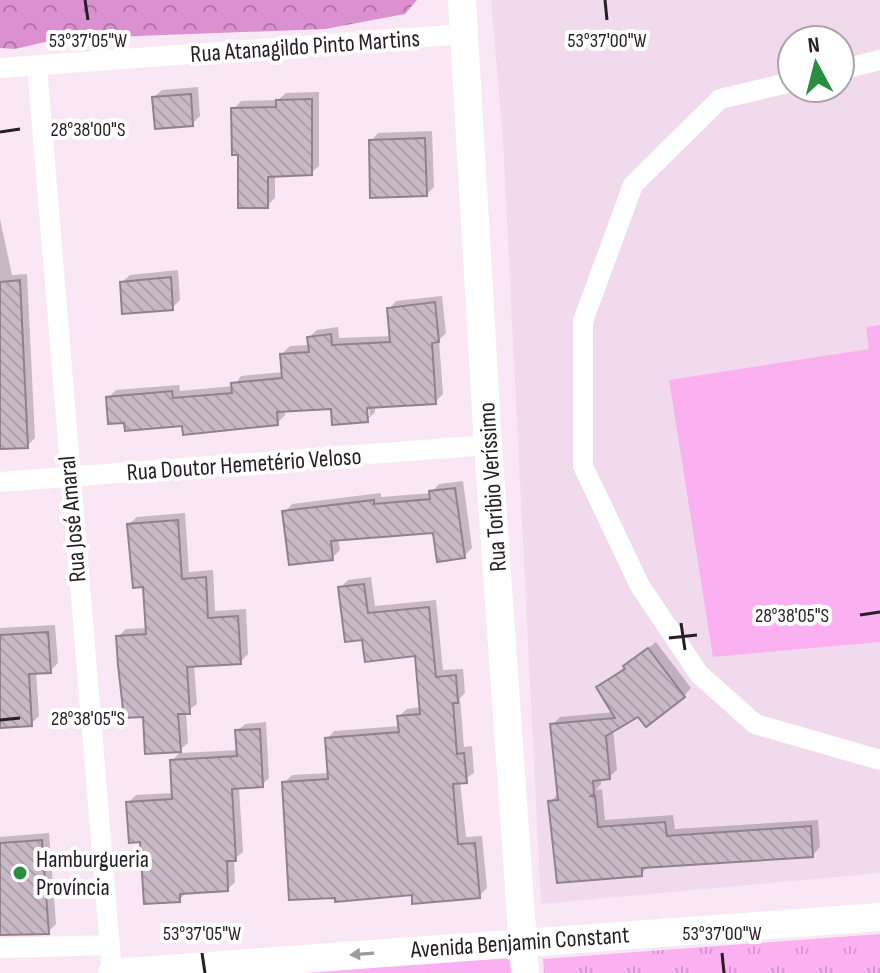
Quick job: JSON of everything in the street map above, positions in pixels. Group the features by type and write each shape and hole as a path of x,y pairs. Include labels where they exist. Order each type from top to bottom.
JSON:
{"street":[{"name":"Rua Toríbio Veríssimo","path":"462,0 488,445 525,973"},
{"name":"Rua Atanagildo Pinto Martins","path":"0,68 465,34"},
{"path":"856,66 880,60"},
{"name":"Rua José Amaral","path":"37,66 68,477 112,973"},
{"path":"776,86 720,99 633,185 583,321 583,466 640,586 699,674 755,724 880,760"},
{"name":"Rua Doutor Hemetério Veloso","path":"0,482 488,445"},
{"name":"Avenida Benjamin Constant","path":"112,973 880,917"},
{"path":"0,948 110,945"}],"shaded area":[{"path":"491,0 880,0 880,873 541,904 503,140"}],"green space":[{"path":"0,0 417,0 405,14 325,29 58,39 15,49 0,48"},
{"path":"880,325 880,642 713,657 669,380 869,349 866,327"},
{"path":"880,934 880,973 544,973 543,959"},
{"path":"512,953 513,973 223,973"}],"building":[{"path":"191,94 193,126 155,129 152,97"},
{"path":"312,99 312,175 268,177 268,208 238,208 238,155 232,155 231,108 276,107 276,100"},
{"path":"425,138 427,196 370,198 369,140"},
{"path":"171,277 173,310 122,314 120,282"},
{"path":"20,280 28,448 0,449 0,282"},
{"path":"435,302 439,342 432,343 436,404 367,408 368,422 332,425 331,409 277,412 278,425 183,435 182,426 125,431 124,423 108,424 106,397 172,391 173,398 232,393 231,383 282,378 280,354 309,352 307,337 331,334 332,345 390,342 387,308"},
{"path":"455,488 465,558 437,562 433,533 331,541 333,560 289,565 282,511 374,500 374,504 430,499 429,491"},
{"path":"178,520 182,579 206,577 208,618 238,616 241,664 187,667 190,714 178,714 181,752 145,754 143,717 124,718 118,665 116,636 146,634 143,587 133,588 127,524"},
{"path":"364,584 368,613 429,607 436,677 456,675 458,703 453,703 457,754 464,753 467,783 453,784 458,844 475,843 480,898 412,904 412,895 335,902 335,898 289,900 282,782 328,779 325,738 399,732 397,716 420,714 415,656 365,662 362,640 345,642 338,587"},
{"path":"48,632 51,673 29,674 32,726 0,728 0,635"},
{"path":"648,648 685,697 646,727 638,717 606,736 610,779 593,781 594,794 591,796 595,796 598,827 665,822 667,836 811,826 813,857 642,868 642,876 557,883 548,801 558,800 550,724 615,718 596,687 625,669 623,666"},
{"path":"260,729 263,787 232,789 236,861 227,861 228,891 180,894 180,902 144,904 140,842 129,843 126,802 172,799 170,760 237,756 235,730"},
{"path":"42,840 49,934 0,935 0,843"}],"place":[{"name":"Hamburgueria Província","path":"20,873"}]}
